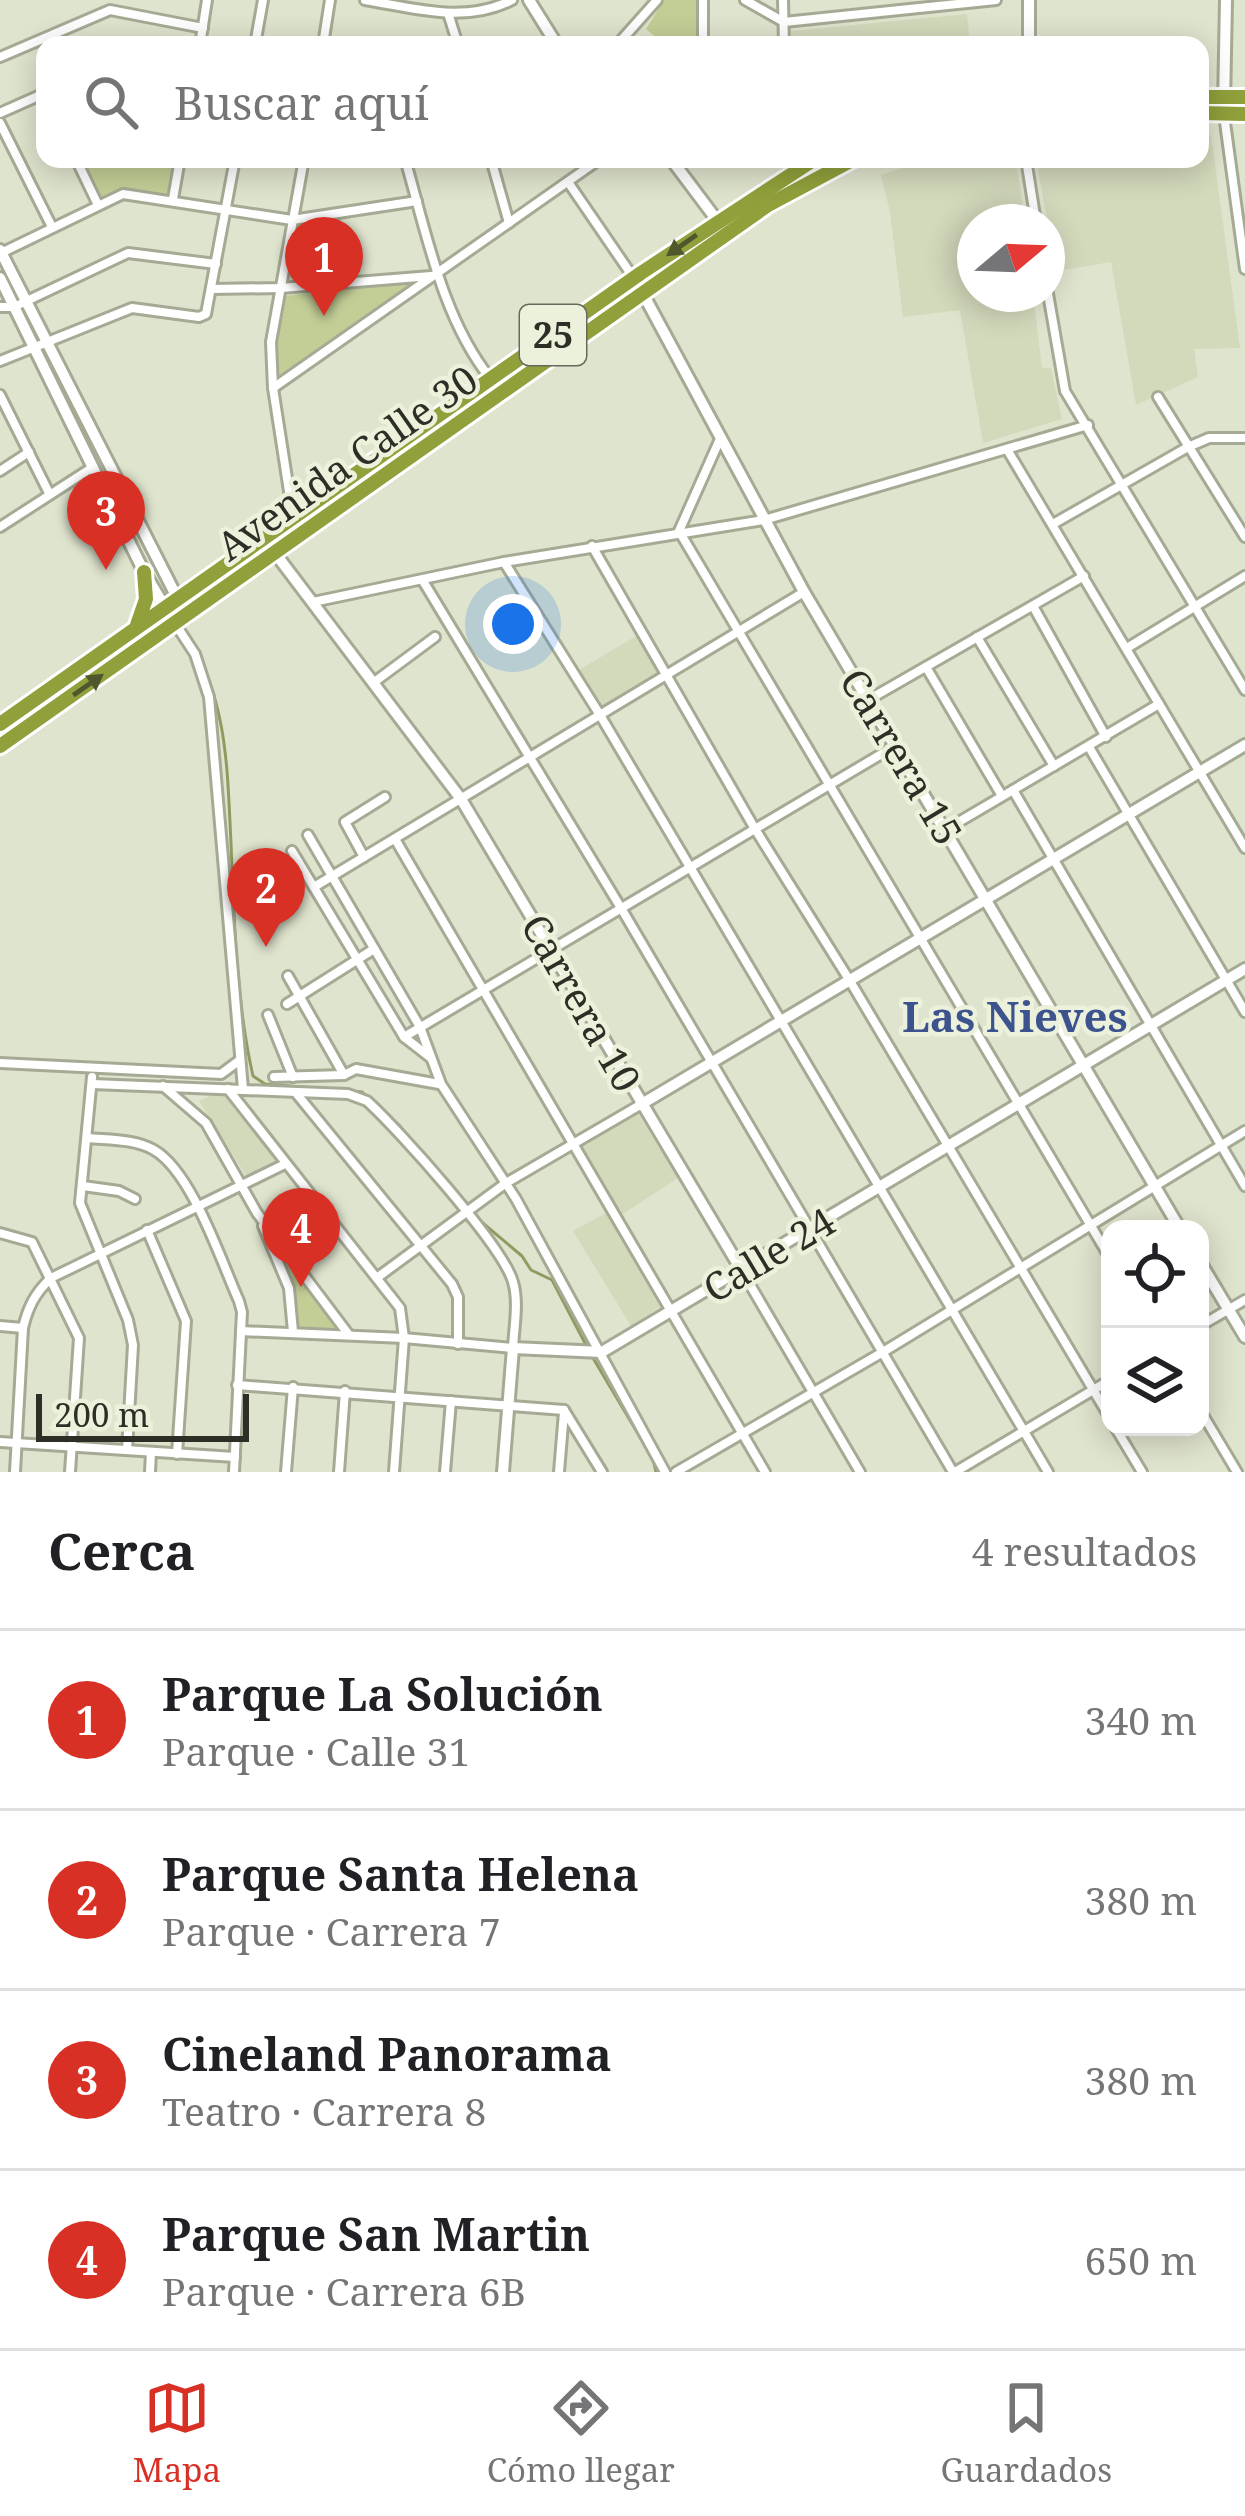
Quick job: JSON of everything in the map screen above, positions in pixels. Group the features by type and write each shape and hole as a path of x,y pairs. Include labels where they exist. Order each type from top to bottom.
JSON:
{"highway":[{"path":"1209,110 1245,98"},
{"path":"1209,100 1245,114"},
{"name":"Avenida Calle 30","path":"0,724 791,168"},
{"name":"Avenida Calle 30","path":"0,746 728,235 805,182 835,168"},
{"path":"137,626 146,599 144,572"}],"street":[{"path":"201,36 207,0"},
{"path":"257,36 263,0"},
{"path":"324,36 330,0"},
{"path":"365,0 448,13 474,12 512,0"},
{"path":"529,0 551,36"},
{"path":"624,36 657,0"},
{"path":"703,0 703,36"},
{"path":"745,0 784,22 996,0"},
{"path":"783,0 784,36"},
{"path":"1029,0 1029,36"},
{"path":"1226,0 1224,105 1245,269"},
{"path":"49,36 110,10 202,28"},
{"path":"448,13 455,36"},
{"path":"0,57 36,42"},
{"path":"0,113 36,98"},
{"path":"0,123 52,227"},
{"path":"80,168 98,205"},
{"path":"173,199 178,168"},
{"path":"2,359 132,308 206,314 233,168"},
{"path":"293,517 273,388 272,342 302,168"},
{"path":"408,168 435,273 473,355 491,379"},
{"path":"494,168 509,223"},
{"path":"273,388 587,168"},
{"path":"678,168 728,235"},
{"path":"1027,168 1033,204"},
{"path":"568,182 634,278"},
{"path":"243,1089 209,697 181,620 39,344 1,251 134,193 292,220 417,201"},
{"path":"0,307 20,304 128,253 216,264"},
{"path":"211,289 281,289 435,273"},
{"path":"0,278 20,304"},
{"name":"Carrera 15","path":"634,278 804,592 1175,1220"},
{"path":"1051,312 1064,391 1245,690"},
{"path":"39,344 144,572 170,602"},
{"path":"0,395 4,414 49,493"},
{"path":"1158,397 1245,537"},
{"path":"311,603 503,562 764,520 1088,425"},
{"path":"679,531 721,438"},
{"path":"1053,524 1188,447 1209,438 1245,438"},
{"path":"1008,451 1245,848"},
{"path":"0,471 29,452"},
{"path":"0,527 93,467"},
{"path":"679,531 1101,1243"},
{"path":"592,546 755,829 1101,1403"},
{"name":"Carrera 10","path":"275,553 461,799 860,1472"},
{"path":"503,562 600,715 1048,1472"},
{"path":"868,700 1084,576"},
{"path":"1127,648 1245,576"},
{"path":"423,581 954,1472 1101,1385"},
{"path":"314,887 804,592"},
{"path":"1033,605 1106,737"},
{"path":"372,684 435,637"},
{"path":"977,637 1054,766"},
{"path":"926,667 1002,796"},
{"path":"945,830 1159,704"},
{"path":"378,1277 506,1183 1245,745"},
{"path":"404,1037 895,746"},
{"path":"1089,747 1245,1012"},
{"path":"1013,790 1245,1186"},
{"path":"364,857 345,825 385,797"},
{"path":"308,836 420,1027 441,1084 506,1183 665,1472"},
{"path":"394,839 765,1472"},
{"path":"292,851 404,1037 432,1059"},
{"path":"287,1004 374,950"},
{"name":"Calle 24","path":"602,1352 1245,969"},
{"path":"288,976 344,1075"},
{"path":"268,1015 293,1077"},
{"path":"0,1063 221,1074 232,1070 240,1059"},
{"path":"417,1078 432,1059"},
{"path":"127,1450 134,1345 128,1320 81,1211 92,1081 295,1092 356,1069 441,1084"},
{"path":"274,1077 293,1077 367,1101 465,1211 512,1277 513,1348 502,1472"},
{"path":"163,1083 206,1123 243,1185 290,1288 293,1332"},
{"path":"227,1088 400,1308 404,1338 394,1472"},
{"path":"295,1092 422,1243 458,1297 458,1344"},
{"path":"676,1472 1245,1131"},
{"path":"88,1138 134,1142 155,1150 172,1165 239,1301 234,1472"},
{"path":"15,1472 23,1328 32,1300 51,1278 285,1164"},
{"path":"83,1186 119,1191 135,1199"},
{"path":"257,1213 349,1335"},
{"path":"147,1230 186,1321 177,1454"},
{"path":"0,1233 32,1242 81,1347 70,1472"},
{"path":"1209,1277 1245,1337"},
{"path":"1209,1321 1245,1300"},
{"path":"0,1326 23,1328"},
{"path":"241,1331 602,1352"},
{"path":"237,1385 564,1410"},
{"path":"286,1472 293,1387"},
{"path":"339,1472 345,1391"},
{"path":"445,1472 451,1401"},
{"path":"559,1472 564,1410"},
{"path":"564,1410 602,1472"},
{"path":"1209,1424 1240,1471"},
{"path":"1120,1436 1142,1472"},
{"path":"0,1442 235,1457"},
{"path":"150,1472 151,1451"}],"shaded area":[{"path":"967,14 969,36 791,36 791,31"},
{"path":"1211,135 1240,348 1194,349 1198,377 1136,405 1111,262 1065,270 1065,204 1044,204 1038,168 1209,168"},
{"path":"902,168 1017,168 1022,204 957,204 957,310 903,317 881,175"},
{"path":"960,312 1035,312 1042,368 1051,368 1062,419 983,443"},
{"path":"638,635 662,673 601,711 577,671"},
{"path":"221,1091 277,1161 247,1177 199,1101"},
{"path":"637,1112 678,1178 618,1217 578,1146"},
{"path":"606,1213 660,1307 631,1326 573,1231"}],"green space":[{"path":"664,0 696,0 698,36 654,36 646,29"},
{"path":"85,168 174,168 168,201 100,198"},
{"path":"415,281 280,381 276,336 284,296"},
{"path":"274,1239 343,1331 296,1329"}],"waterway":[{"path":"81,427 95,458"},
{"path":"188,636 211,686 223,736 237,960 253,1076 265,1084 362,1092 399,1125 421,1153"},
{"path":"478,1219 522,1256 531,1270 552,1280 586,1345"},
{"path":"590,1353 653,1459 656,1472"}],"place":[{"name":"Parque La Solución","path":"324,316"},
{"name":"Cineland Panorama","path":"106,570"},
{"name":"Parque Santa Helena","path":"266,947"},
{"name":"Parque San Martin","path":"301,1287"}],"district":[{"name":"Las Nieves","path":"1015,1017"}]}
